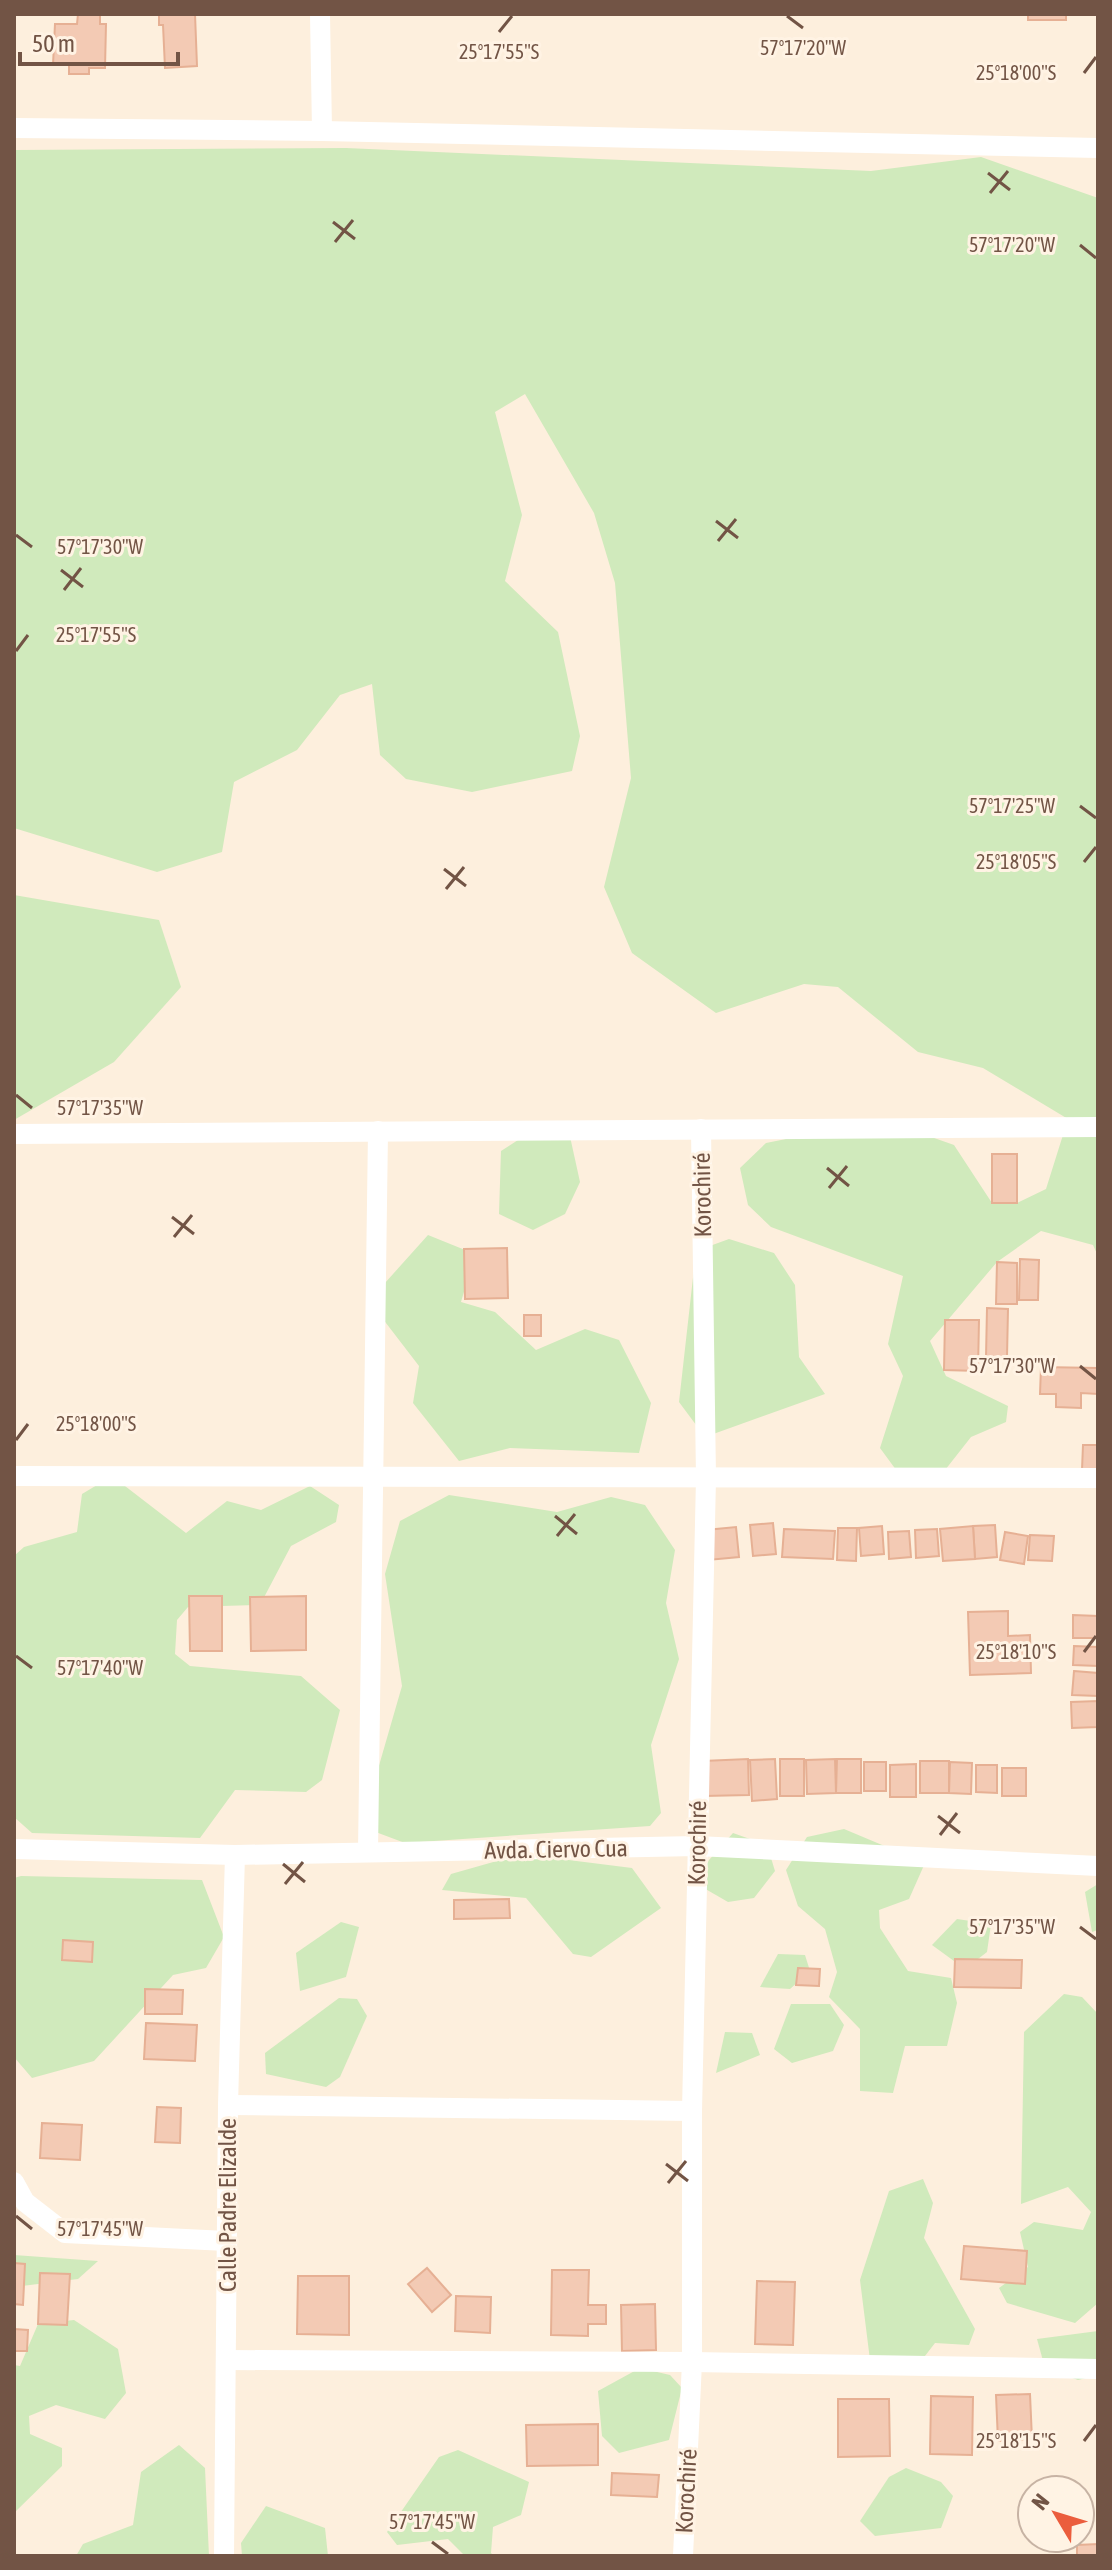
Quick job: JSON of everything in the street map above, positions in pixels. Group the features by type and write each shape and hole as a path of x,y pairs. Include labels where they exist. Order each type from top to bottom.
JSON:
{"street":[{"path":"320,14 322,131"},
{"path":"14,128 322,131 1098,148"},
{"path":"14,1134 1098,1127"},
{"name":"Korochiré","path":"683,2556 692,2362 692,2111 706,1478 701,1129"},
{"path":"368,1852 378,1131"},
{"path":"14,1476 1098,1478"},
{"name":"Avda. Ciervo Cua","path":"14,1849 235,1855 697,1846 1098,1866"},
{"name":"Calle Padre Elizalde","path":"224,2556 228,2105 235,1855"},
{"path":"228,2105 692,2111"},
{"path":"14,2182 25,2202 65,2233 226,2241"},
{"path":"226,2360 692,2362 1098,2369"}],"green space":[{"path":"346,148 871,171 981,157 1098,198 1098,1256 1093,1245 1041,1231 997,1262 930,1341 946,1376 1008,1406 1006,1422 971,1437 938,1479 902,1478 880,1448 903,1376 888,1344 903,1276 771,1227 748,1205 740,1168 766,1143 801,1136 920,1133 954,1145 992,1203 1017,1203 1046,1189 1068,1119 983,1068 918,1052 838,987 804,984 716,1013 632,953 604,887 631,778 615,583 594,513 525,394 495,412 522,515 505,581 558,632 580,736 572,771 472,792 406,779 380,755 372,684 340,695 297,750 234,782 222,852 157,872 14,828 14,150"},
{"path":"14,895 159,920 181,987 114,1062 14,1120"},
{"path":"532,1131 569,1132 580,1182 565,1214 533,1230 499,1214 501,1151"},
{"path":"428,1235 475,1254 461,1302 495,1312 536,1350 585,1329 619,1340 651,1403 639,1453 510,1448 459,1461 413,1403 419,1366 376,1310 376,1293"},
{"path":"729,1239 774,1253 795,1285 799,1357 825,1394 705,1437 679,1402 696,1251"},
{"path":"112,1476 186,1533 227,1501 261,1510 310,1486 339,1505 336,1522 291,1546 260,1605 188,1607 177,1620 175,1654 190,1666 301,1676 340,1710 322,1780 306,1792 235,1790 200,1838 32,1833 14,1817 14,1556 24,1547 77,1532 82,1494"},
{"path":"449,1495 557,1512 611,1497 645,1505 675,1550 666,1603 679,1659 651,1745 661,1813 650,1826 405,1843 373,1831 365,1814 402,1686 385,1574 400,1521"},
{"path":"844,1829 925,1863 909,1899 879,1910 880,1928 908,1971 951,1978 957,2003 947,2046 905,2046 893,2093 860,2091 860,2029 829,1997 837,1972 825,1929 798,1906 786,1870 807,1837"},
{"path":"733,1833 767,1845 775,1871 754,1898 728,1902 702,1887 701,1869"},
{"path":"521,1854 632,1868 661,1908 591,1957 573,1954 526,1898 442,1890 451,1874"},
{"path":"14,1878 202,1880 224,1937 206,1968 173,1975 94,2061 32,2078 14,2057"},
{"path":"1098,1884 1098,1930 1092,1932 1085,1892"},
{"path":"957,1919 991,1924 987,1952 965,1969 932,1945"},
{"path":"341,1922 359,1927 346,1977 300,1991 296,1953"},
{"path":"778,1954 805,1955 810,1971 790,1989 760,1987"},
{"path":"1064,1994 1082,1997 1098,2014 1098,2303 1075,2323 1007,2303 999,2288 1028,2267 1020,2232 1034,2222 1083,2230 1091,2212 1068,2187 1021,2204 1024,2032"},
{"path":"339,1998 357,1999 367,2016 340,2077 326,2087 266,2074 265,2053"},
{"path":"791,2004 830,2004 844,2025 833,2051 792,2063 774,2049"},
{"path":"725,2032 752,2033 760,2055 716,2073"},
{"path":"923,2179 933,2203 924,2238 975,2329 969,2345 935,2343 911,2374 870,2360 860,2280 889,2191"},
{"path":"14,2255 98,2261 78,2279 14,2287"},
{"path":"74,2320 118,2349 126,2393 105,2419 56,2405 29,2416 30,2434 62,2448 62,2466 14,2513 14,2365 20,2366 38,2324"},
{"path":"1098,2331 1098,2375 1078,2380 1045,2368 1037,2339"},
{"path":"640,2368 670,2375 682,2388 669,2440 619,2453 602,2436 598,2391"},
{"path":"179,2445 205,2468 209,2556 76,2556 83,2544 133,2525 141,2472"},
{"path":"458,2450 529,2482 521,2515 493,2527 491,2553 494,2556 465,2556 448,2539 397,2545 387,2532 439,2457"},
{"path":"906,2468 941,2482 953,2496 941,2528 875,2536 860,2521 889,2477"},
{"path":"266,2506 325,2528 328,2556 242,2556 241,2543"}],"building":[{"path":"78,14 100,14 100,24 106,24 105,68 89,68 89,74 69,74 69,65 53,65 55,24 77,24"},
{"path":"159,14 195,14 197,66 165,68 163,25 159,25"},
{"path":"1028,14 1066,14 1066,20 1028,20"},
{"path":"992,1154 1017,1154 1017,1203 992,1203"},
{"path":"507,1248 508,1298 465,1299 464,1249"},
{"path":"1020,1259 1039,1260 1038,1300 1019,1300"},
{"path":"997,1262 1017,1263 1017,1304 996,1304"},
{"path":"987,1308 1008,1309 1007,1357 986,1357"},
{"path":"524,1315 541,1315 541,1336 524,1336"},
{"path":"945,1320 979,1320 978,1371 944,1370"},
{"path":"1041,1367 1098,1368 1098,1394 1081,1393 1081,1408 1056,1407 1056,1394 1040,1394"},
{"path":"1083,1445 1098,1445 1098,1470 1082,1470"},
{"path":"773,1523 776,1554 753,1556 750,1525"},
{"path":"995,1525 997,1557 975,1559 973,1526"},
{"path":"882,1526 884,1554 861,1556 859,1528"},
{"path":"973,1526 975,1559 943,1561 940,1529"},
{"path":"736,1527 739,1557 708,1560 706,1530"},
{"path":"838,1528 857,1528 856,1561 837,1560"},
{"path":"784,1529 835,1531 833,1559 782,1557"},
{"path":"937,1529 939,1556 916,1558 915,1530"},
{"path":"909,1531 911,1557 889,1559 888,1532"},
{"path":"1005,1532 1028,1536 1024,1564 1000,1560"},
{"path":"1030,1535 1054,1536 1052,1561 1028,1560"},
{"path":"189,1596 222,1596 222,1651 190,1651"},
{"path":"306,1596 306,1650 251,1651 250,1597"},
{"path":"1008,1611 1008,1636 1030,1635 1031,1673 970,1675 968,1612"},
{"path":"1073,1615 1098,1616 1098,1638 1073,1638"},
{"path":"1074,1646 1098,1647 1098,1666 1073,1665"},
{"path":"1074,1671 1098,1673 1098,1696 1072,1695"},
{"path":"1098,1701 1098,1727 1072,1728 1071,1702"},
{"path":"748,1759 749,1795 704,1796 703,1761"},
{"path":"775,1759 777,1799 752,1801 750,1760"},
{"path":"780,1759 804,1759 804,1796 780,1796"},
{"path":"835,1759 836,1793 807,1794 806,1760"},
{"path":"837,1759 861,1759 861,1793 836,1793"},
{"path":"920,1761 949,1761 949,1793 920,1793"},
{"path":"864,1762 886,1762 886,1791 864,1791"},
{"path":"950,1762 972,1763 971,1794 949,1793"},
{"path":"916,1764 916,1797 890,1797 890,1765"},
{"path":"976,1765 997,1765 997,1793 976,1792"},
{"path":"1002,1768 1026,1768 1026,1796 1002,1796"},
{"path":"509,1899 510,1918 454,1919 454,1900"},
{"path":"63,1940 93,1942 92,1962 62,1960"},
{"path":"955,1959 1022,1960 1021,1988 954,1987"},
{"path":"798,1968 820,1969 819,1986 796,1985"},
{"path":"145,1989 183,1990 182,2014 145,2014"},
{"path":"146,2023 197,2025 195,2061 144,2059"},
{"path":"157,2107 181,2108 180,2143 155,2142"},
{"path":"42,2123 82,2125 80,2160 40,2158"},
{"path":"964,2246 1027,2251 1025,2284 961,2279"},
{"path":"14,2263 25,2264 23,2305 14,2304"},
{"path":"427,2268 451,2295 432,2312 408,2284"},
{"path":"552,2270 589,2270 588,2305 606,2305 606,2324 588,2324 588,2336 551,2335"},
{"path":"40,2273 70,2274 67,2325 38,2324"},
{"path":"298,2276 349,2276 349,2335 297,2334"},
{"path":"757,2281 795,2282 793,2345 755,2344"},
{"path":"456,2296 491,2297 490,2333 455,2331"},
{"path":"655,2304 656,2350 622,2351 621,2305"},
{"path":"14,2329 28,2330 27,2351 14,2351"},
{"path":"1030,2394 1032,2439 998,2441 996,2395"},
{"path":"931,2396 973,2397 972,2455 930,2454"},
{"path":"838,2399 889,2399 890,2456 838,2457"},
{"path":"598,2424 598,2465 527,2466 526,2425"},
{"path":"612,2473 659,2475 657,2497 611,2495"},
{"path":"1096,2544 1098,2556 1077,2556 1096,2554"}]}
